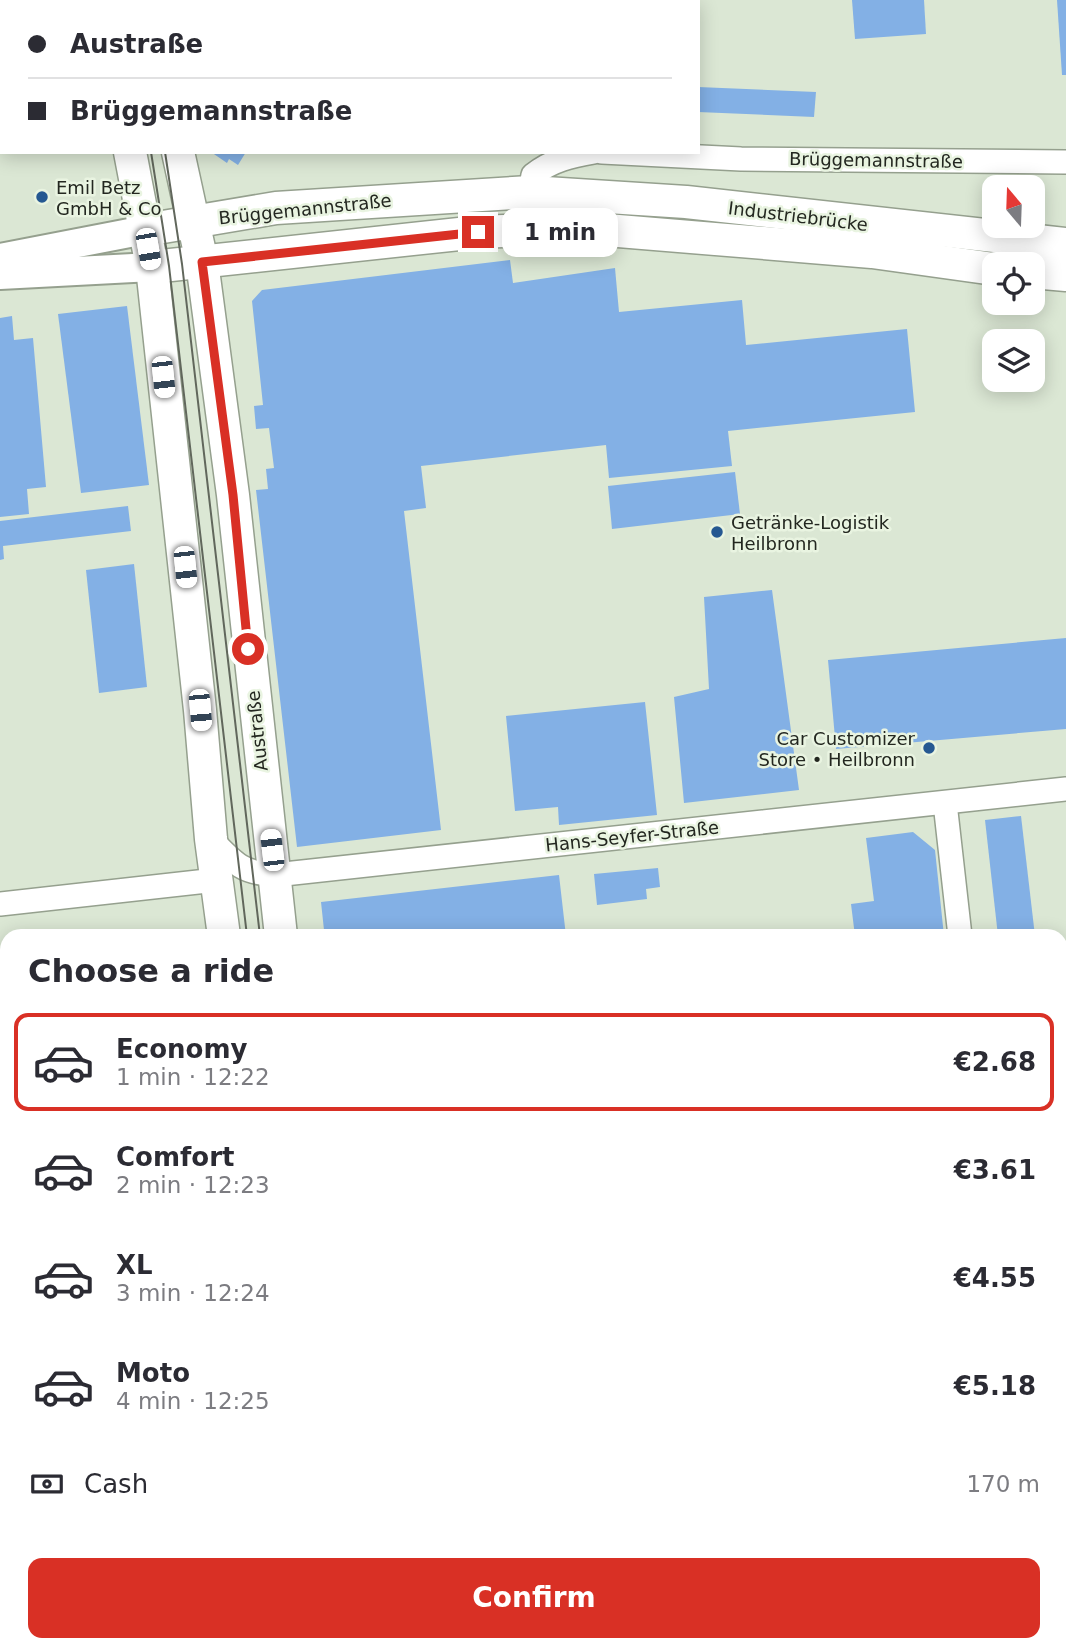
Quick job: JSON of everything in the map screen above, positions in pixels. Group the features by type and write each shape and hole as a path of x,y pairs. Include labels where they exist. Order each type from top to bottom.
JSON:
{"main road":[{"path":"130,154 152,267 199,698 211,839 223,929"},
{"name":"Austraße","path":"178,154 202,262 233,495 280,929"},
{"name":"Brüggemannstraße","path":"145,230 276,208 530,192"},
{"name":"Industriebrücke","path":"530,192 686,202 1066,244"},
{"name":"Industriebrücke","path":"202,262 478,232 582,228 872,252 982,267"},
{"path":"152,267 202,262"},
{"path":"1045,273 1066,275"}],"street":[{"path":"530,192 533,175 566,157 583,154"},
{"name":"Brüggemannstraße","path":"642,154 741,159 1066,162"},
{"name":"Brüggemannstraße","path":"0,258 145,230"},
{"path":"0,275 152,267"},
{"name":"Hans-Seyfer-Straße","path":"211,839 238,866 253,874 275,875 1066,789"},
{"path":"945,803 959,929"},
{"path":"0,904 216,880"}],"building":[{"path":"852,0 924,0 926,34 855,39"},
{"path":"1057,0 1066,0 1066,75 1062,75"},
{"path":"700,87 816,92 814,117 700,112"},
{"path":"214,154 245,154 238,165 229,159 227,163"},
{"path":"510,260 513,283 615,268 619,312 742,300 746,345 907,329 915,412 728,431 732,466 609,478 606,445 421,466 426,508 404,511 441,830 297,847 256,490 268,489 266,469 274,468 269,428 256,429 254,406 263,405 252,301 262,290"},
{"path":"127,306 149,485 81,493 58,314"},
{"path":"12,316 14,340 33,338 46,487 27,489 29,514 0,517 0,318"},
{"path":"735,472 740,514 612,529 608,486"},
{"path":"128,506 131,531 3,546 4,559 0,560 0,521"},
{"path":"134,564 147,687 99,693 86,570"},
{"path":"772,590 799,790 684,803 674,697 709,689 704,597"},
{"path":"1066,638 1066,729 836,749 828,660"},
{"path":"645,702 657,815 559,825 558,807 515,811 506,716"},
{"path":"1021,816 1034,929 997,929 985,820"},
{"path":"913,832 935,850 943,929 854,929 851,904 874,901 866,838"},
{"path":"658,868 660,887 646,889 647,899 597,905 594,874"},
{"path":"559,875 565,929 324,929 321,902"}],"tram line":[{"path":"151,154 169,266 246,929"},
{"path":"165,154 182,264 259,929"}],"place":[{"name":"Emil Betz GmbH & Co","path":"42,197"},
{"name":"Getränke-Logistik Heilbronn","path":"717,532"},
{"name":"Car Customizer Store • Heilbronn","path":"929,748"}],"route":[{"path":"248,649 233,495 202,262 478,232"}]}
